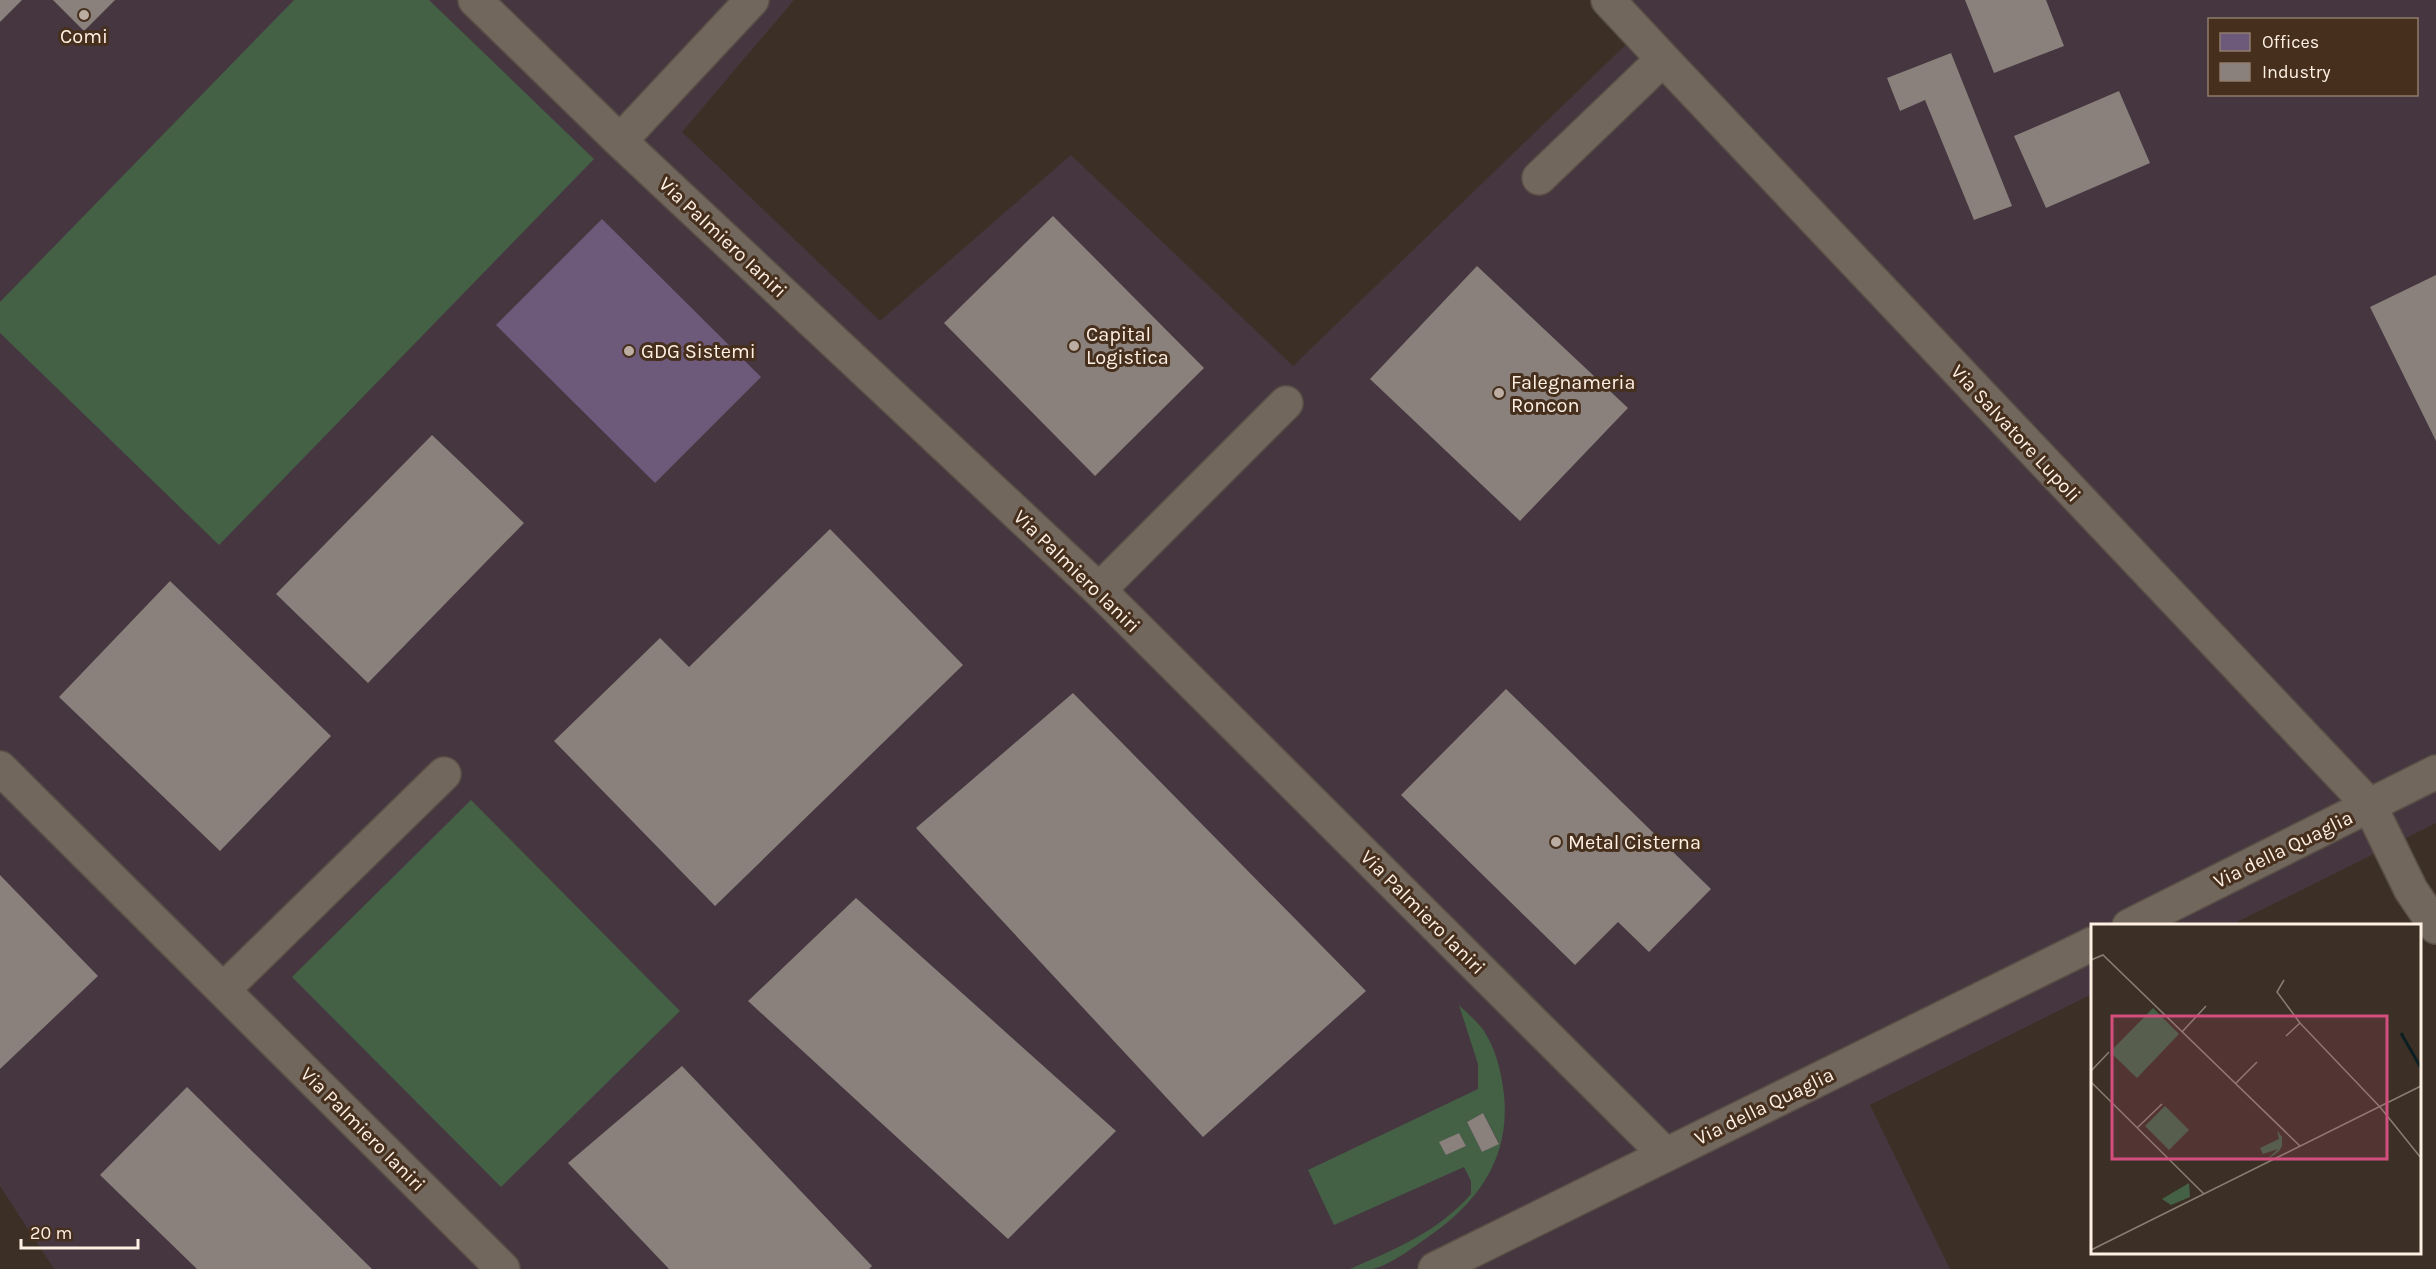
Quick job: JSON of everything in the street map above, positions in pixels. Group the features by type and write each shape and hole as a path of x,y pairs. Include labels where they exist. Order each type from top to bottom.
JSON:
{"street":[{"name":"Via Palmiero Ianiri","path":"475,0 620,141 1099,590 1666,1155"},
{"path":"620,141 752,0"},
{"name":"Via Salvatore Lupoli","path":"1608,0 2370,806 2411,890 2436,927"},
{"path":"1539,178 1663,59"},
{"path":"1099,590 1286,403"},
{"name":"Via Palmiero Ianiri","path":"0,768 503,1269"},
{"name":"Via della Quaglia","path":"2133,924 2436,772"},
{"path":"223,990 444,774"},
{"name":"Via della Quaglia","path":"1435,1269 2091,944"}],"shaded area":[{"path":"0,0 794,0 682,132 880,321 1071,155 1293,366 1641,30 1606,0 2436,0 2436,823 2233,924 2091,924 2091,994 1870,1105 1950,1269 54,1269 0,1186"}],"green space":[{"path":"294,0 429,0 594,159 219,545 0,333 0,302"},
{"path":"471,800 680,1011 501,1187 292,977"},
{"path":"1459,1005 1479,1024 1488,1037 1503,1087 1505,1111 1498,1154 1478,1191 1447,1223 1387,1264 1373,1269 1350,1269 1415,1238 1444,1219 1471,1194 1471,1181 1464,1167 1334,1225 1308,1170 1478,1089 1478,1064","holes":["1483,1113 1499,1143 1482,1152 1467,1122","1459,1133 1466,1146 1446,1155 1440,1142"]}],"building: Offices":[{"name":"GDG Sistemi","path":"602,219 761,377 655,483 496,325"}],"building: Industry":[{"name":"Comi","path":"0,0 22,0 0,22"},
{"name":"Comi","path":"53,0 115,0 84,31"},
{"path":"1965,0 2046,0 2064,46 1994,73"},
{"path":"1951,53 2012,206 1974,220 1925,100 1900,111 1887,78"},
{"path":"2119,91 2150,163 2046,208 2014,136"},
{"name":"Capital Logistica","path":"1053,216 1204,368 1095,476 944,323"},
{"name":"Falegnameria Roncon","path":"1477,266 1628,408 1520,521 1370,379"},
{"path":"2436,275 2436,441 2370,307"},
{"path":"432,435 524,523 368,683 276,594"},
{"path":"830,529 963,665 715,906 554,741 660,638 689,667"},
{"path":"170,581 331,736 220,851 59,697"},
{"name":"Metal Cisterna","path":"1506,689 1711,889 1649,952 1618,922 1575,965 1401,795"},
{"path":"1073,693 1366,991 1203,1137 916,828"},
{"path":"0,875 98,976 0,1069"},
{"path":"856,898 1116,1131 1008,1239 748,1001"},
{"path":"682,1066 872,1266 869,1269 669,1269 568,1163"},
{"path":"187,1087 372,1269 197,1269 100,1175"},
{"path":"1483,1113 1499,1144 1482,1152 1467,1122"},
{"path":"1459,1133 1466,1146 1446,1155 1439,1142"}],"place":[{"name":"Comi","path":"84,15"},
{"name":"Capital Logistica","path":"1074,346"},
{"name":"GDG Sistemi","path":"629,351"},
{"name":"Falegnameria Roncon","path":"1499,393"},
{"name":"Metal Cisterna","path":"1556,842"}]}
